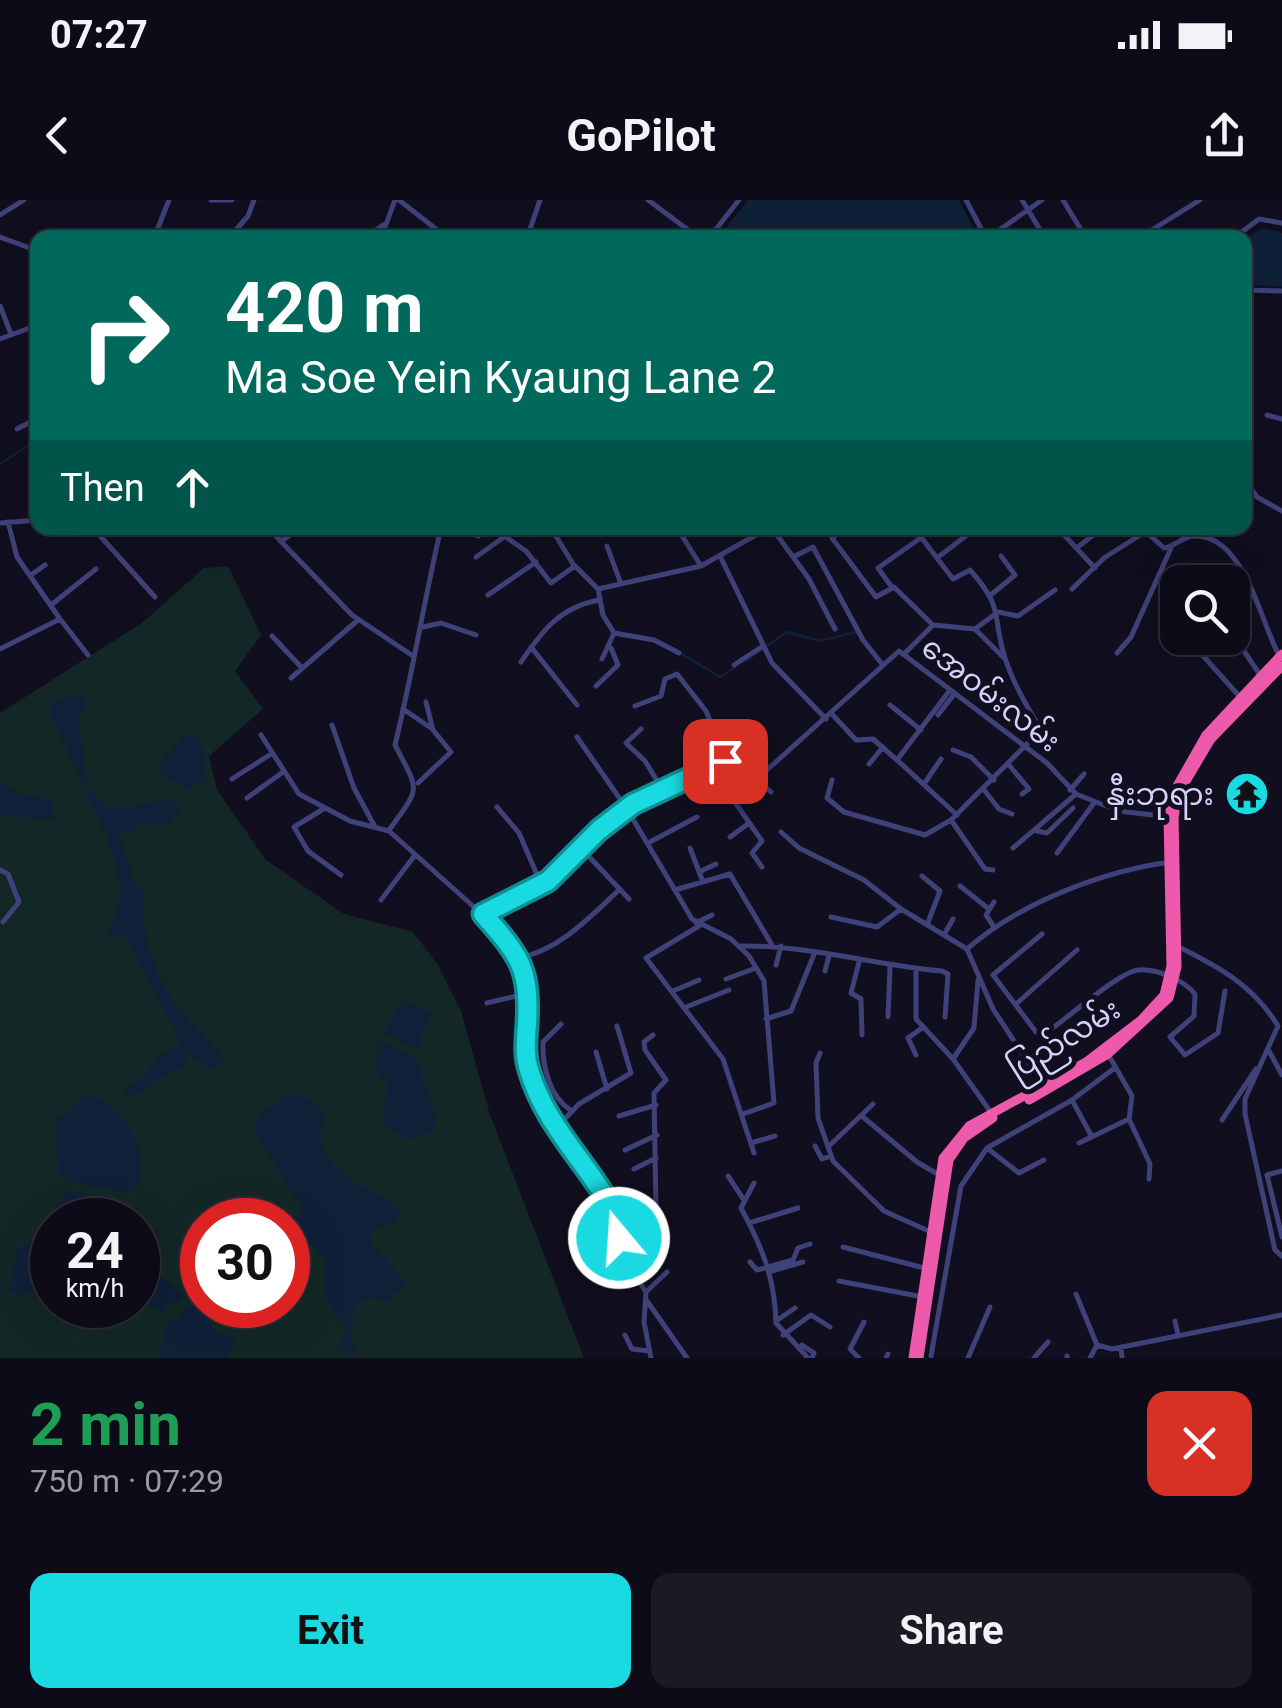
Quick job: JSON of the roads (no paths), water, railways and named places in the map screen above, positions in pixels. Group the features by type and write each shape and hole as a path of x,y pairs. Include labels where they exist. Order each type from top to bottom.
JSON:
{"highway":[{"path":"1172,978 1171,817 1186,764 1240,697 1281,659"},
{"path":"1171,817 1192,767 1211,739 1281,659"},
{"name":"ပြည်လမ်း","path":"916,1355 941,1176 957,1147 992,1115 1108,1054 1162,1008 1172,978"},
{"name":"ပြည်လမ်း","path":"1046,1089 1142,1020 1164,995 1172,978"}],"street":[{"path":"0,215 24,200"},
{"path":"157,230 169,200"},
{"path":"211,200 232,200"},
{"path":"236,230 248,216 254,200"},
{"path":"383,230 397,200 434,230"},
{"path":"530,230 540,200"},
{"path":"648,200 688,230"},
{"path":"715,230 739,200"},
{"path":"966,200 983,230"},
{"path":"1022,200 1040,230"},
{"path":"999,230 1042,200"},
{"path":"1063,200 1081,230"},
{"path":"1152,230 1200,200"},
{"path":"1245,230 1259,219 1282,223"},
{"path":"376,230 385,223"},
{"path":"0,237 30,248"},
{"path":"1252,290 1282,291"},
{"path":"0,306 11,334"},
{"path":"0,339 30,328"},
{"path":"1267,414 1282,419"},
{"path":"17,429 30,422"},
{"path":"1252,490 1282,512"},
{"path":"30,520 4,522 13,548 88,655"},
{"path":"98,535 155,596"},
{"path":"276,535 358,620 413,656"},
{"path":"282,541 291,535"},
{"path":"415,790 416,781 395,745 413,656 423,627 426,583 438,535"},
{"path":"501,535 536,562 551,583 575,566"},
{"path":"555,535 575,566 598,589 614,634 611,648 602,659"},
{"path":"681,535 701,566"},
{"path":"598,589 701,566 758,535"},
{"path":"776,535 793,557 835,630"},
{"path":"836,535 832,538 876,597 890,586"},
{"path":"937,558 967,535"},
{"path":"1076,548 1093,535"},
{"path":"1072,589 1138,535"},
{"path":"1150,535 1156,544 1171,548"},
{"path":"1066,536 1095,568"},
{"path":"1117,653 1132,637 1171,548 1194,536 1222,545 1243,569 1281,659"},
{"path":"476,557 504,537"},
{"path":"832,780 827,798 855,816 925,835 951,820 984,790 1041,729 1024,705 1005,660 992,594 970,570 953,579 922,537 878,568 890,586 934,625 975,630 1005,660"},
{"path":"608,546 620,584"},
{"path":"793,557 813,547 863,640 882,664"},
{"path":"720,556 764,648 829,717 856,740 868,737 883,747 957,814"},
{"path":"992,594 1015,575 1001,556"},
{"path":"488,595 536,562"},
{"path":"30,576 45,565"},
{"path":"51,605 96,569"},
{"path":"975,630 998,612 1018,616 1055,590"},
{"path":"520,662 566,610 599,600"},
{"path":"0,649 60,618"},
{"path":"291,678 358,620"},
{"path":"423,627 441,623 476,635"},
{"path":"904,653 934,625"},
{"path":"614,634 654,640 680,652"},
{"path":"272,636 302,668"},
{"path":"531,647 577,706"},
{"path":"596,686 618,665 611,648"},
{"path":"734,664 764,648"},
{"name":"အေဝမ်းလမ်း","path":"758,778 829,717 894,652 904,653 1047,763 1073,792 1094,803 1171,817"},
{"path":"1203,655 1240,697"},
{"path":"1247,655 1260,675"},
{"path":"635,706 658,699 666,679 678,674 706,711 716,740 770,792"},
{"path":"938,715 952,692"},
{"path":"897,760 952,692"},
{"path":"426,702 434,730"},
{"path":"890,705 920,730"},
{"path":"389,831 415,790 451,752 434,730 402,708"},
{"path":"332,724 354,788 376,827"},
{"path":"642,728 626,742 646,760 662,789"},
{"path":"260,736 299,794 350,821 389,831 483,914 517,958 528,978 526,1062 554,1129 600,1186 622,1229 618,1247 687,1358"},
{"path":"577,737 628,809 698,925 720,933 738,946 756,968 768,997 766,1019 774,1103 744,1114"},
{"path":"869,764 883,747"},
{"path":"953,750 971,757 994,780"},
{"path":"232,779 270,754"},
{"path":"483,914 541,884 628,809 730,757"},
{"path":"924,784 941,759"},
{"path":"1008,765 1029,789 1022,794"},
{"path":"712,769 762,841 752,853 762,867"},
{"path":"247,798 283,772"},
{"path":"1013,848 1037,830 1073,792 1084,774"},
{"path":"984,790 999,809 1012,814"},
{"path":"1057,853 1094,803"},
{"path":"497,807 519,834 541,884"},
{"path":"324,808 294,827 308,851 341,874"},
{"path":"1037,830 1042,836 1047,833 1072,808"},
{"path":"648,843 697,817"},
{"path":"951,820 986,869 993,870"},
{"path":"730,837 749,824"},
{"path":"781,832 798,848 864,880 901,910 967,949 1008,1035 1046,1089"},
{"path":"580,848 629,899"},
{"path":"690,848 702,882"},
{"path":"382,900 415,855"},
{"path":"967,949 994,927 1082,885 1170,862"},
{"path":"699,872 716,864"},
{"path":"0,870 8,874 19,902 3,922"},
{"path":"675,890 732,876 772,945"},
{"path":"922,876 940,891 927,925"},
{"path":"960,886 992,906 986,916 994,927"},
{"path":"517,958 543,952 620,889"},
{"path":"831,917 876,926 901,910"},
{"path":"712,915 646,957 723,1059 754,1153"},
{"path":"944,933 953,920"},
{"path":"1042,934 994,977 1040,1034 1132,971 1172,978 1191,988 1196,1005 1194,1016 1170,1037 1182,1056 1218,1032 1225,991"},
{"path":"1173,945 1224,969 1258,994 1278,1026 1245,1099 1245,1114 1275,1250 1282,1256"},
{"path":"738,946 781,946 948,974 945,1017"},
{"path":"776,965 781,946"},
{"path":"1016,1004 1077,950"},
{"path":"766,1019 791,1011 815,952"},
{"path":"824,971 829,956"},
{"path":"859,962 850,988 861,999 862,1035"},
{"path":"888,1017 890,966"},
{"path":"726,979 756,968"},
{"path":"916,969 916,1019 953,1059 992,1115"},
{"path":"953,1059 974,1028 978,979"},
{"path":"672,991 700,980"},
{"path":"686,1007 729,990"},
{"path":"487,1003 529,992"},
{"path":"561,1024 543,1042 545,1069 558,1100 572,1112"},
{"path":"554,1129 633,1069 617,1026"},
{"path":"916,1055 908,1038 922,1028"},
{"path":"622,1229 655,1215 656,1209 654,1090 666,1080 645,1050 644,1042 653,1035"},
{"path":"1268,1050 1282,1075"},
{"path":"596,1052 607,1089"},
{"path":"820,1053 816,1063 818,1118 831,1156 884,1211 932,1233"},
{"path":"1108,1054 1132,1096 1129,1119 1150,1164 1149,1179"},
{"path":"1222,1120 1261,1063"},
{"path":"916,1355 933,1357 961,1186 987,1148 1072,1100 1116,1067"},
{"path":"1072,1100 1092,1137"},
{"path":"828,1148 872,1104"},
{"path":"619,1116 656,1105"},
{"path":"863,1116 941,1176"},
{"path":"1079,1143 1129,1119"},
{"path":"625,1150 657,1135"},
{"path":"751,1143 775,1136"},
{"path":"815,1146 822,1159 831,1156"},
{"path":"987,1148 1019,1172 1044,1160"},
{"path":"634,1169 656,1158"},
{"path":"1282,1171 1267,1175 1282,1237"},
{"path":"728,1176 744,1200"},
{"path":"754,1183 741,1208 770,1269 777,1293 776,1321 784,1335 810,1358 814,1353 802,1344"},
{"path":"749,1223 798,1208"},
{"path":"570,1230 616,1214"},
{"path":"644,1221 654,1254"},
{"path":"770,1269 793,1260 798,1248 810,1244"},
{"path":"843,1247 928,1268"},
{"path":"750,1262 756,1270 803,1262"},
{"path":"625,1335 632,1349 650,1354 646,1295 667,1272"},
{"path":"839,1281 923,1297"},
{"path":"1076,1294 1097,1345"},
{"path":"968,1358 990,1307"},
{"path":"776,1321 795,1308"},
{"path":"1097,1345 1121,1347 1282,1315"},
{"path":"784,1335 811,1316 830,1327"},
{"path":"1175,1320 1178,1335"},
{"path":"859,1358 850,1350 864,1322"},
{"path":"1034,1358 1048,1342"},
{"path":"1090,1358 1097,1345"},
{"path":"1121,1347 1122,1358"}],"water":[{"path":"748,200 959,200 974,230 724,230"},
{"path":"1263,228 1282,233 1282,286 1252,285 1252,235"},
{"path":"81,696 84,707 78,716 86,780 82,782 49,711 54,702"},
{"path":"193,732 204,749 206,779 186,790 157,769 180,738"},
{"path":"0,783 21,795 52,800 54,819 0,816"},
{"path":"90,787 107,808 151,805 162,798 178,804 179,812 165,826 144,824 119,836 135,883 145,894 147,941 163,983 224,1061 213,1070 186,1052 185,1065 130,1097 124,1091 145,1075 158,1057 181,1043 126,937 110,935 107,930 116,914 119,879 109,842 86,790"},
{"path":"402,1000 431,1014 416,1049 384,1033"},
{"path":"379,1041 416,1058 437,1119 432,1132 409,1140 382,1123 388,1085 375,1069"},
{"path":"88,1095 114,1110 133,1136 140,1166 130,1194 74,1182 58,1171 56,1120"},
{"path":"286,1095 302,1095 325,1113 320,1131 328,1158 351,1179 396,1206 400,1214 393,1223 374,1229 369,1240 408,1284 383,1302 367,1297 354,1307 351,1336 357,1356 336,1348 347,1330 328,1303 323,1260 310,1244 310,1198 296,1198 255,1132 257,1118"},
{"path":"69,1190 106,1198 63,1198"},
{"path":"30,1242 30,1291 23,1296 8,1291 17,1250"},
{"path":"160,1276 180,1292 180,1299 161,1312"},
{"path":"180,1314 180,1328 212,1328 215,1333 236,1337 228,1358 159,1358 166,1327"}],"waterway":[{"path":"0,464 30,444"},
{"path":"526,535 532,535"},
{"path":"747,660 787,632 820,641 856,632"},
{"path":"679,652 720,677 736,667"}],"place":[{"name":"နှီးဘုရား","path":"1247,794"}]}
